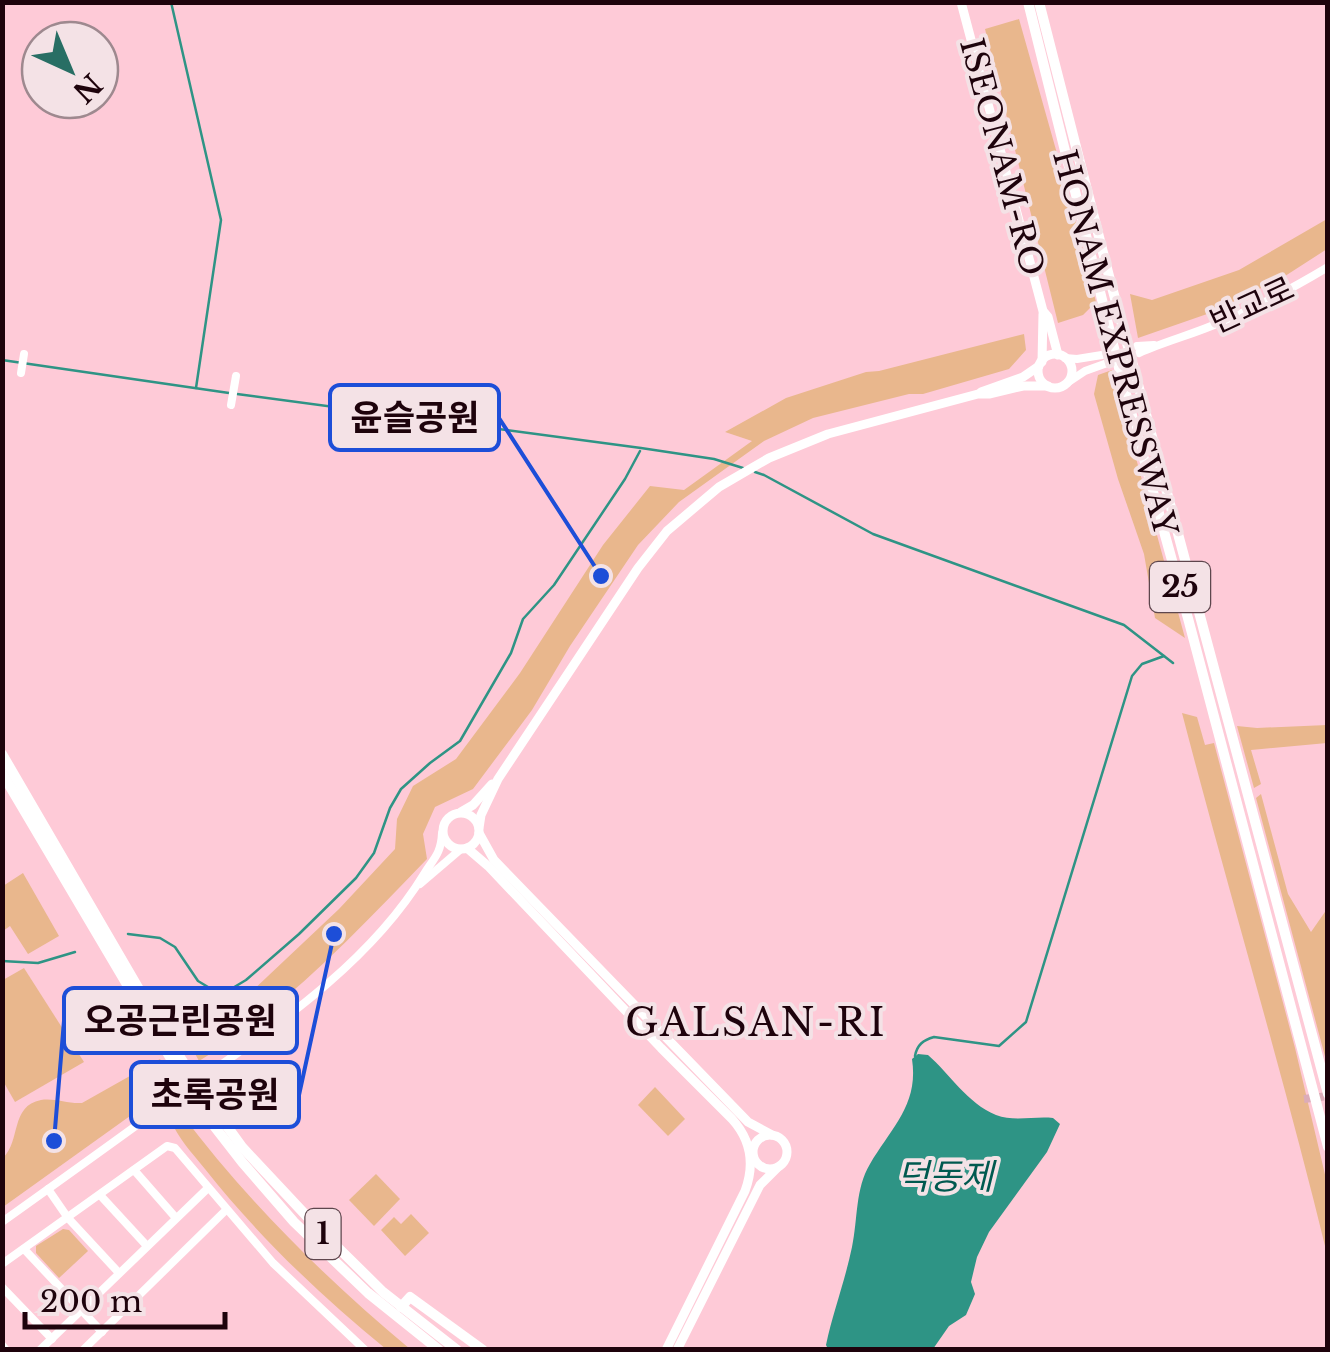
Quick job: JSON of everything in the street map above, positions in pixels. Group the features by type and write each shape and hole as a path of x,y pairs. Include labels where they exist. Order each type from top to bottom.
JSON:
{"highway":[{"name":"HONAM EXPRESSWAY","path":"1028,2 1120,372 1328,1147"},
{"name":"HONAM EXPRESSWAY","path":"1039,2 1328,1094"},
{"name":"1","path":"2,754 163,1040"},
{"name":"1","path":"2,773 163,1040 242,1162 294,1222 368,1293 439,1350"},
{"name":"1","path":"204,1104 315,1226 401,1308 457,1350"},
{"path":"401,1308 410,1297 483,1350"}],"main road":[{"name":"ISEONAM-RO","path":"961,2 1043,311 1040,364"},
{"name":"ISEONAM-RO","path":"1043,311 1062,356"},
{"path":"464,849 476,842 481,815 498,780 638,568 667,531 719,487 769,458 828,434 978,394 1023,386 1056,388 1067,383 1072,373 1070,362 1052,354 1023,377 978,394"},
{"path":"1040,364 1039,375 1048,386"},
{"path":"498,780 473,805 449,816 442,834 451,847 464,849 488,866 732,1118 752,1156 764,1168 777,1168"},
{"path":"461,812 472,816 494,860 666,1038 748,1122 782,1138 787,1148 786,1159 758,1190 677,1350"},
{"path":"666,1350 745,1191 760,1138 772,1135"}],"street":[{"name":"반교로","path":"1138,350 1217,324 1328,267"},
{"path":"21,373 24,354"},
{"path":"1062,356 1109,358 1067,383"},
{"path":"231,405 236,376"},
{"path":"2,1222 300,1006 380,932 420,884 441,848 442,834"},
{"path":"420,884 464,849"},
{"path":"2,1264 166,1146 175,1148 280,1271 366,1350"},
{"path":"134,1170 176,1218"},
{"path":"40,1350 208,1188"},
{"path":"48,1189 68,1218 119,1273"},
{"path":"100,1195 147,1246"},
{"path":"83,1350 226,1210"},
{"path":"24,1249 102,1332"},
{"path":"2,1287 52,1339"}],"shaded area":[{"path":"1019,19 1097,306 1058,323 985,29"},
{"path":"1327,219 1327,249 1282,278 1210,313 1138,338 1130,294 1152,300 1239,270"},
{"path":"1024,334 1026,350 1009,369 923,394 813,418 764,441 679,502 638,545 532,710 473,789 435,807 423,834 427,859 291,993 199,1061 186,1037 251,992 339,909 395,849 397,819 413,786 456,759 520,673 603,545 650,486 684,490 752,441 725,432 786,398 866,372"},
{"path":"1112,370 1185,638 1155,618 1144,554 1094,394 1098,375"},
{"path":"1182,713 1197,717 1205,745 1214,743 1327,1183 1327,1254 1292,1119"},
{"path":"1327,725 1327,743 1251,750 1261,784 1254,788 1237,726"},
{"path":"1261,794 1288,894 1311,932 1327,909 1327,1064 1256,798"},
{"path":"23,873 59,936 28,954 10,926 3,931 3,886"},
{"path":"24,968 84,1062 15,1102 3,1081 3,980"},
{"path":"160,1059 176,1083 3,1207 3,1158 25,1109 41,1100 82,1103"},
{"path":"655,1087 685,1119 668,1136 638,1105"},
{"path":"180,1112 232,1177 288,1237 410,1349 386,1349 268,1241 181,1139 170,1119"},
{"path":"376,1174 400,1199 374,1226 349,1200"},
{"path":"411,1214 429,1233 405,1256 381,1230 394,1217 401,1224"},
{"path":"63,1229 69,1230 88,1251 59,1278 36,1253 36,1246"}],"water":[{"name":"덕동제","path":"918,1054 928,1055 968,1096 996,1115 1053,1118 1060,1124 1047,1152 989,1232 977,1257 971,1282 975,1294 966,1315 949,1326 933,1349 828,1349 862,1184 907,1103 912,1059"}],"waterway":[{"path":"171,2 221,220 196,388"},
{"path":"2,360 229,393"},
{"path":"237,394 641,448 714,459 743,468"},
{"path":"128,934 160,938 175,947 198,981 213,990 231,989 246,980 299,934 356,878 374,853 401,789 460,741 511,653 523,619 554,585 640,451"},
{"path":"755,472 873,534 1124,625 1173,663"},
{"path":"915,1056 921,1044 934,1037 999,1046 1026,1022 1132,676 1142,664 1164,656"},
{"path":"2,961 38,963 75,952"}],"tunnel":[{"path":"1304,1099 1328,1096"}],"place":[{"name":"윤슬공원","path":"601,576"},
{"name":"초록공원","path":"334,934"},
{"name":"오공근린공원","path":"54,1141"}],"district":[{"name":"GALSAN-RI","path":"756,1023"}]}
